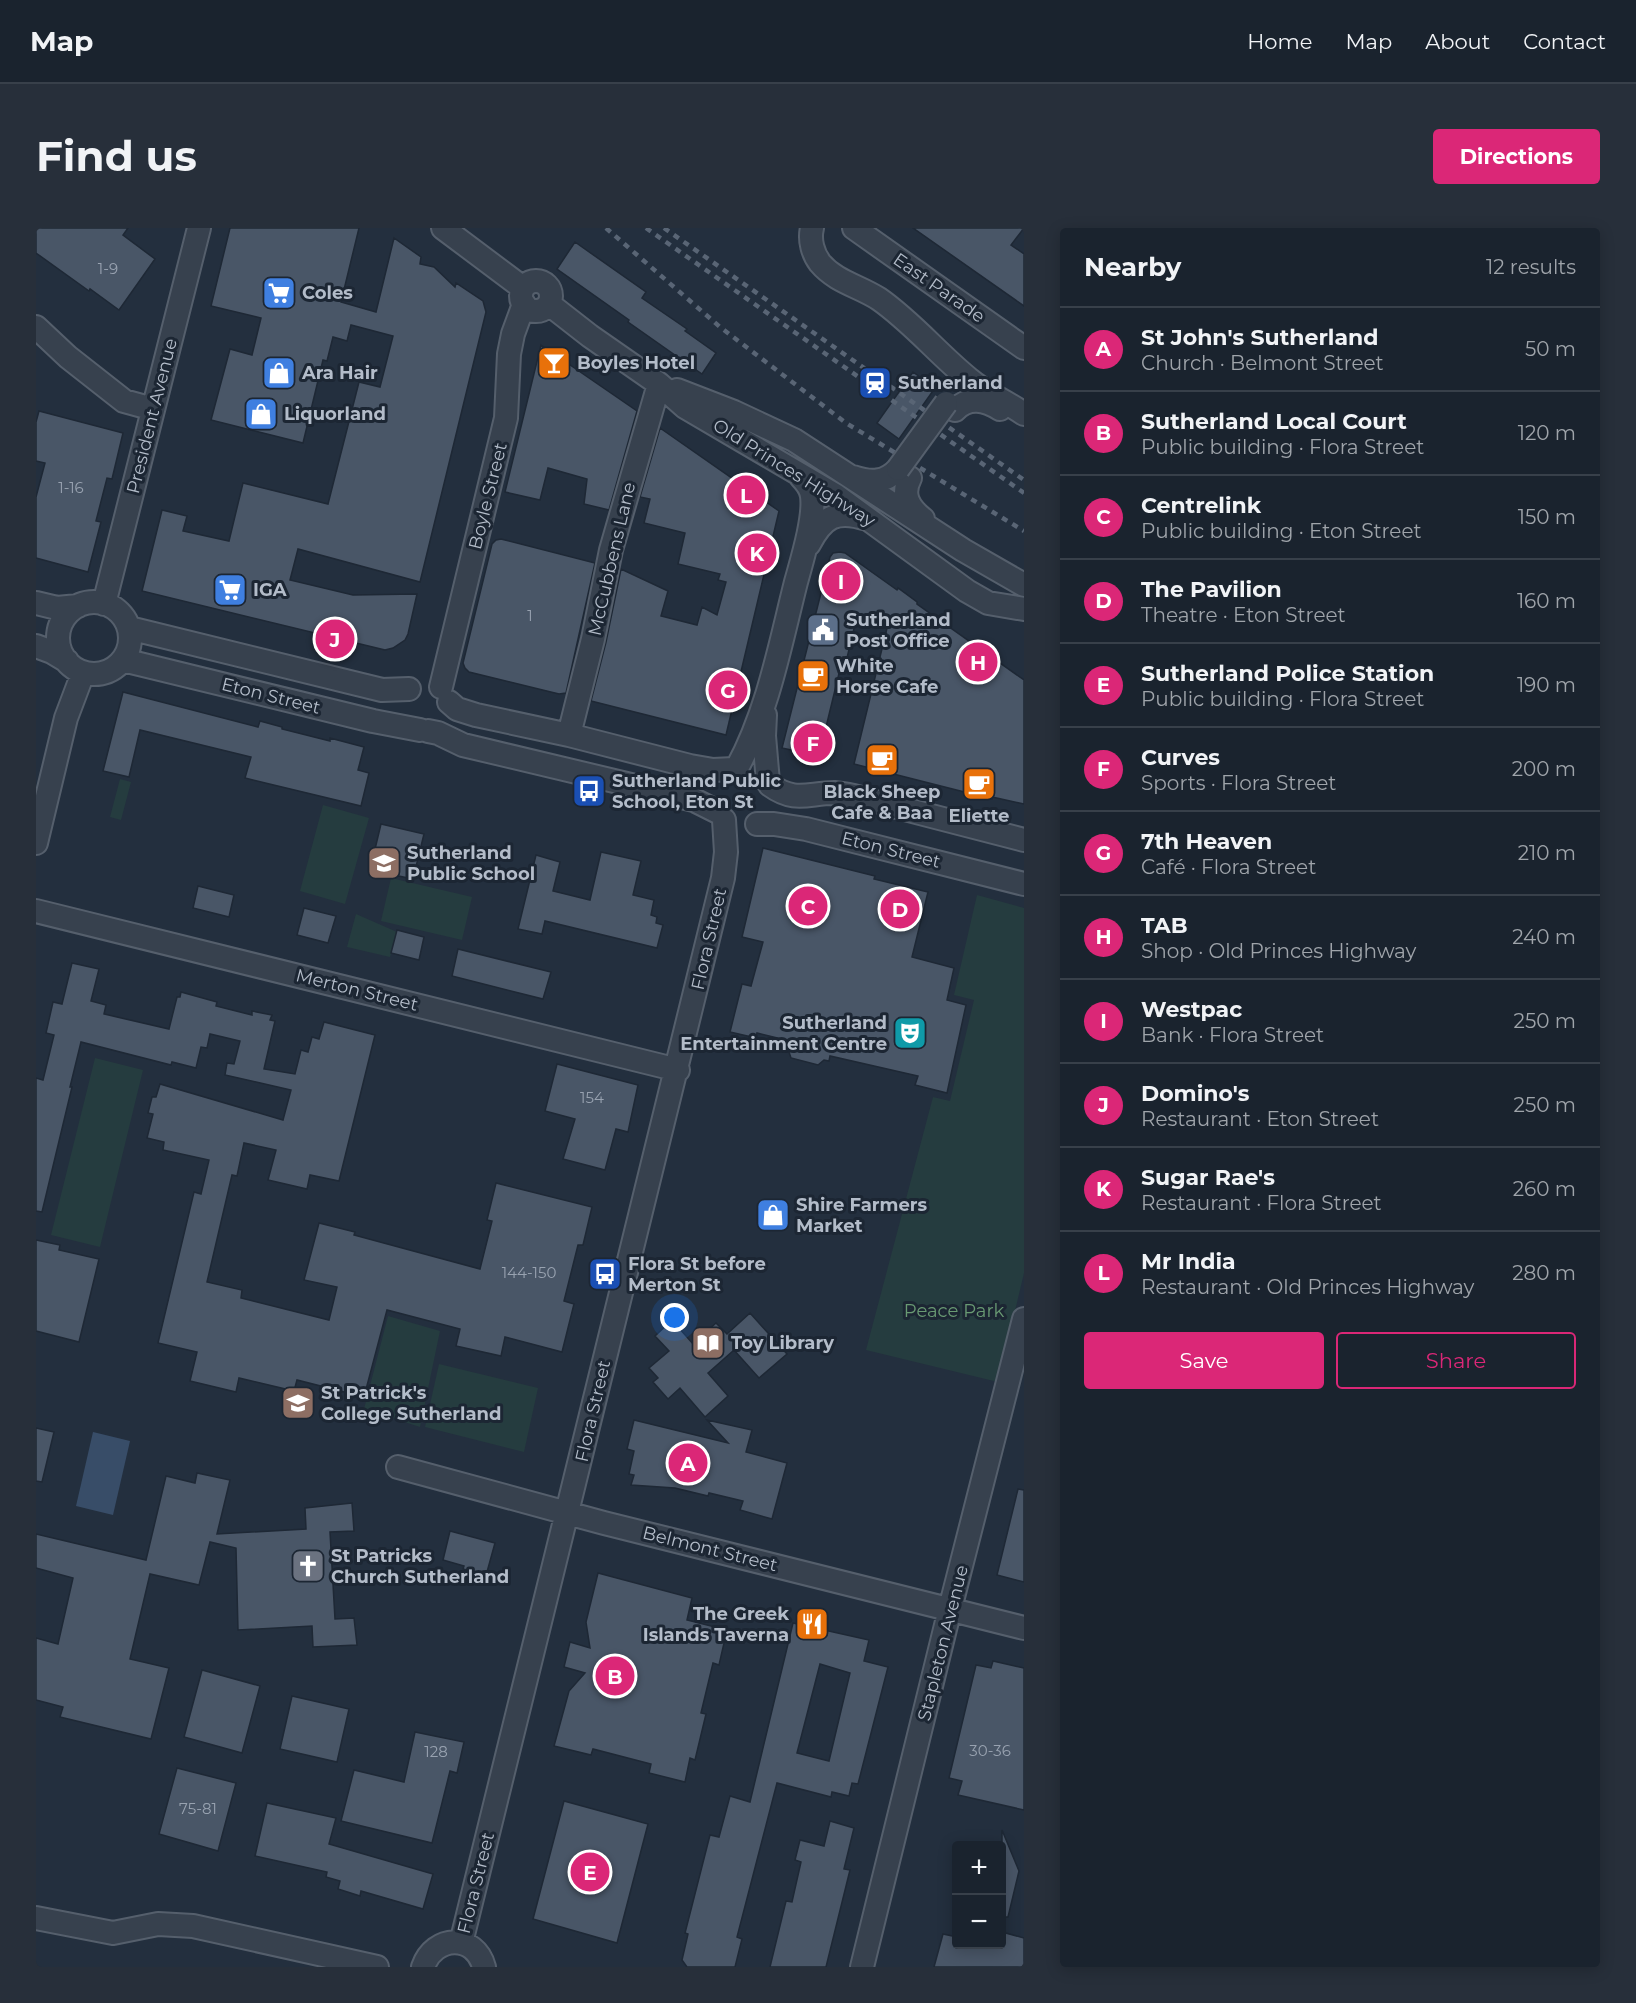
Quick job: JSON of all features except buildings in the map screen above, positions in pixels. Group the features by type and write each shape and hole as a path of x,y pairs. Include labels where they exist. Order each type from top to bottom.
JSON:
{"street":[{"name":"President Avenue","path":"104,604 199,228"},
{"path":"442,228 524,296"},
{"path":"812,228 811,239 814,251 826,269 843,282 880,300 975,384 1024,416"},
{"name":"East Parade","path":"854,228 1024,348"},
{"name":"Old Princes Highway","path":"524,296 531,282 544,283 550,290 549,304 659,384 685,407 801,477 836,495 975,596 988,603 1024,609"},
{"name":"Boyle Street","path":"445,695 506,418 509,354 524,296"},
{"path":"36,327 68,357 124,401 153,409"},
{"path":"846,474 865,481 878,482 904,473 950,407 955,388 955,374 932,345"},
{"name":"Old Princes Highway","path":"659,384 711,403 788,436 963,550 1024,585"},
{"name":"McCubbens Lane","path":"569,735 593,639 611,550 659,384"},
{"path":"950,407 976,400 993,405 1009,414 1024,416"},
{"path":"904,473 907,486 906,497 911,508 991,572 995,578 995,589 992,595 983,599 975,596"},
{"path":"767,696 764,736 769,784 773,796 771,807 766,817 754,825 737,827 721,816 713,800 715,787 723,776 735,769 751,741 767,696 800,568 812,500 809,486 801,477"},
{"path":"800,568 814,534 828,518 853,515 872,521"},
{"path":"36,603 57,608 95,602 104,604 120,613 129,628 130,645 123,660 115,668 105,673 94,674 75,667 52,652 36,646"},
{"path":"75,667 62,653 59,632 63,621 78,606"},
{"name":"Eton Street","path":"129,628 382,690 408,689"},
{"name":"Eton Street","path":"123,660 374,721 438,733 459,744 489,752 694,800 721,816"},
{"path":"36,843 66,718 75,667"},
{"path":"445,695 448,714 443,723 424,730 408,724 402,713 402,700 408,689 421,682 429,682 445,695 456,709 468,713 569,735 690,766 708,769 747,768 757,771 783,794 796,797 835,793 846,795 1024,840"},
{"name":"Flora Street","path":"461,1943 639,1219 678,1070 723,879 726,852 721,816"},
{"name":"Eton Street","path":"754,825 774,824 806,829 1024,884"},
{"name":"Flora Street","path":"723,879 737,846 754,825"},
{"name":"Merton Street","path":"36,911 678,1070"},
{"name":"Stapleton Avenue","path":"862,1967 1024,1319"},
{"name":"Belmont Street","path":"398,1467 603,1523 1024,1628"},
{"path":"36,1918 113,1933 158,1924 193,1926 377,1967"},
{"path":"423,1967 433,1949 452,1942 461,1943 478,1953 484,1967"}],"green space":[{"path":"120,779 131,782 121,820 110,817"},
{"path":"323,805 369,818 345,904 300,891"},
{"path":"391,878 472,897 462,940 381,921"},
{"name":"Peace Park","path":"977,895 1024,908 1024,1273 998,1382 866,1350 933,1097 950,1101 974,1000 954,995"},
{"path":"356,914 397,932 390,957 347,947"},
{"path":"95,1058 143,1070 100,1247 51,1235"},
{"path":"388,1316 440,1331 420,1427 364,1409"},
{"path":"439,1364 538,1388 524,1452 425,1427"}],"water":[{"path":"93,1432 130,1441 113,1515 76,1506"}],"railway":[{"path":"606,228 720,327 846,423 1024,531"},
{"path":"646,228 1024,493"},
{"path":"664,228 1024,480"}],"place":[{"name":"Coles","path":"279,293"},
{"name":"Boyles Hotel","path":"554,363"},
{"name":"Ara Hair","path":"279,373"},
{"name":"Sutherland","path":"875,383"},
{"name":"Liquorland","path":"261,414"},
{"name":"Mr India","path":"746,495"},
{"name":"Sugar Rae's","path":"757,553"},
{"name":"Westpac","path":"841,581"},
{"name":"IGA","path":"230,590"},
{"name":"Sutherland Post Office","path":"823,630"},
{"name":"Domino's","path":"335,639"},
{"name":"TAB","path":"978,662"},
{"name":"White Horse Cafe","path":"813,676"},
{"name":"7th Heaven","path":"728,690"},
{"name":"Curves","path":"813,743"},
{"name":"Black Sheep Cafe & Baa","path":"882,760"},
{"name":"Eliette","path":"979,784"},
{"name":"Sutherland Public School, Eton St","path":"589,791"},
{"name":"Sutherland Public School","path":"384,863"},
{"name":"Centrelink","path":"808,906"},
{"name":"The Pavilion","path":"900,909"},
{"name":"Sutherland Entertainment Centre","path":"910,1033"},
{"name":"Shire Farmers Market","path":"773,1215"},
{"name":"Flora St before Merton St","path":"605,1274"},
{"name":"Toy Library","path":"708,1343"},
{"name":"St Patrick's College Sutherland","path":"298,1403"},
{"name":"St John's Sutherland","path":"688,1463"},
{"name":"St Patricks Church Sutherland","path":"308,1566"},
{"name":"The Greek Islands Taverna","path":"812,1624"},
{"name":"Sutherland Local Court","path":"615,1676"},
{"name":"Sutherland Police Station","path":"590,1872"}]}
